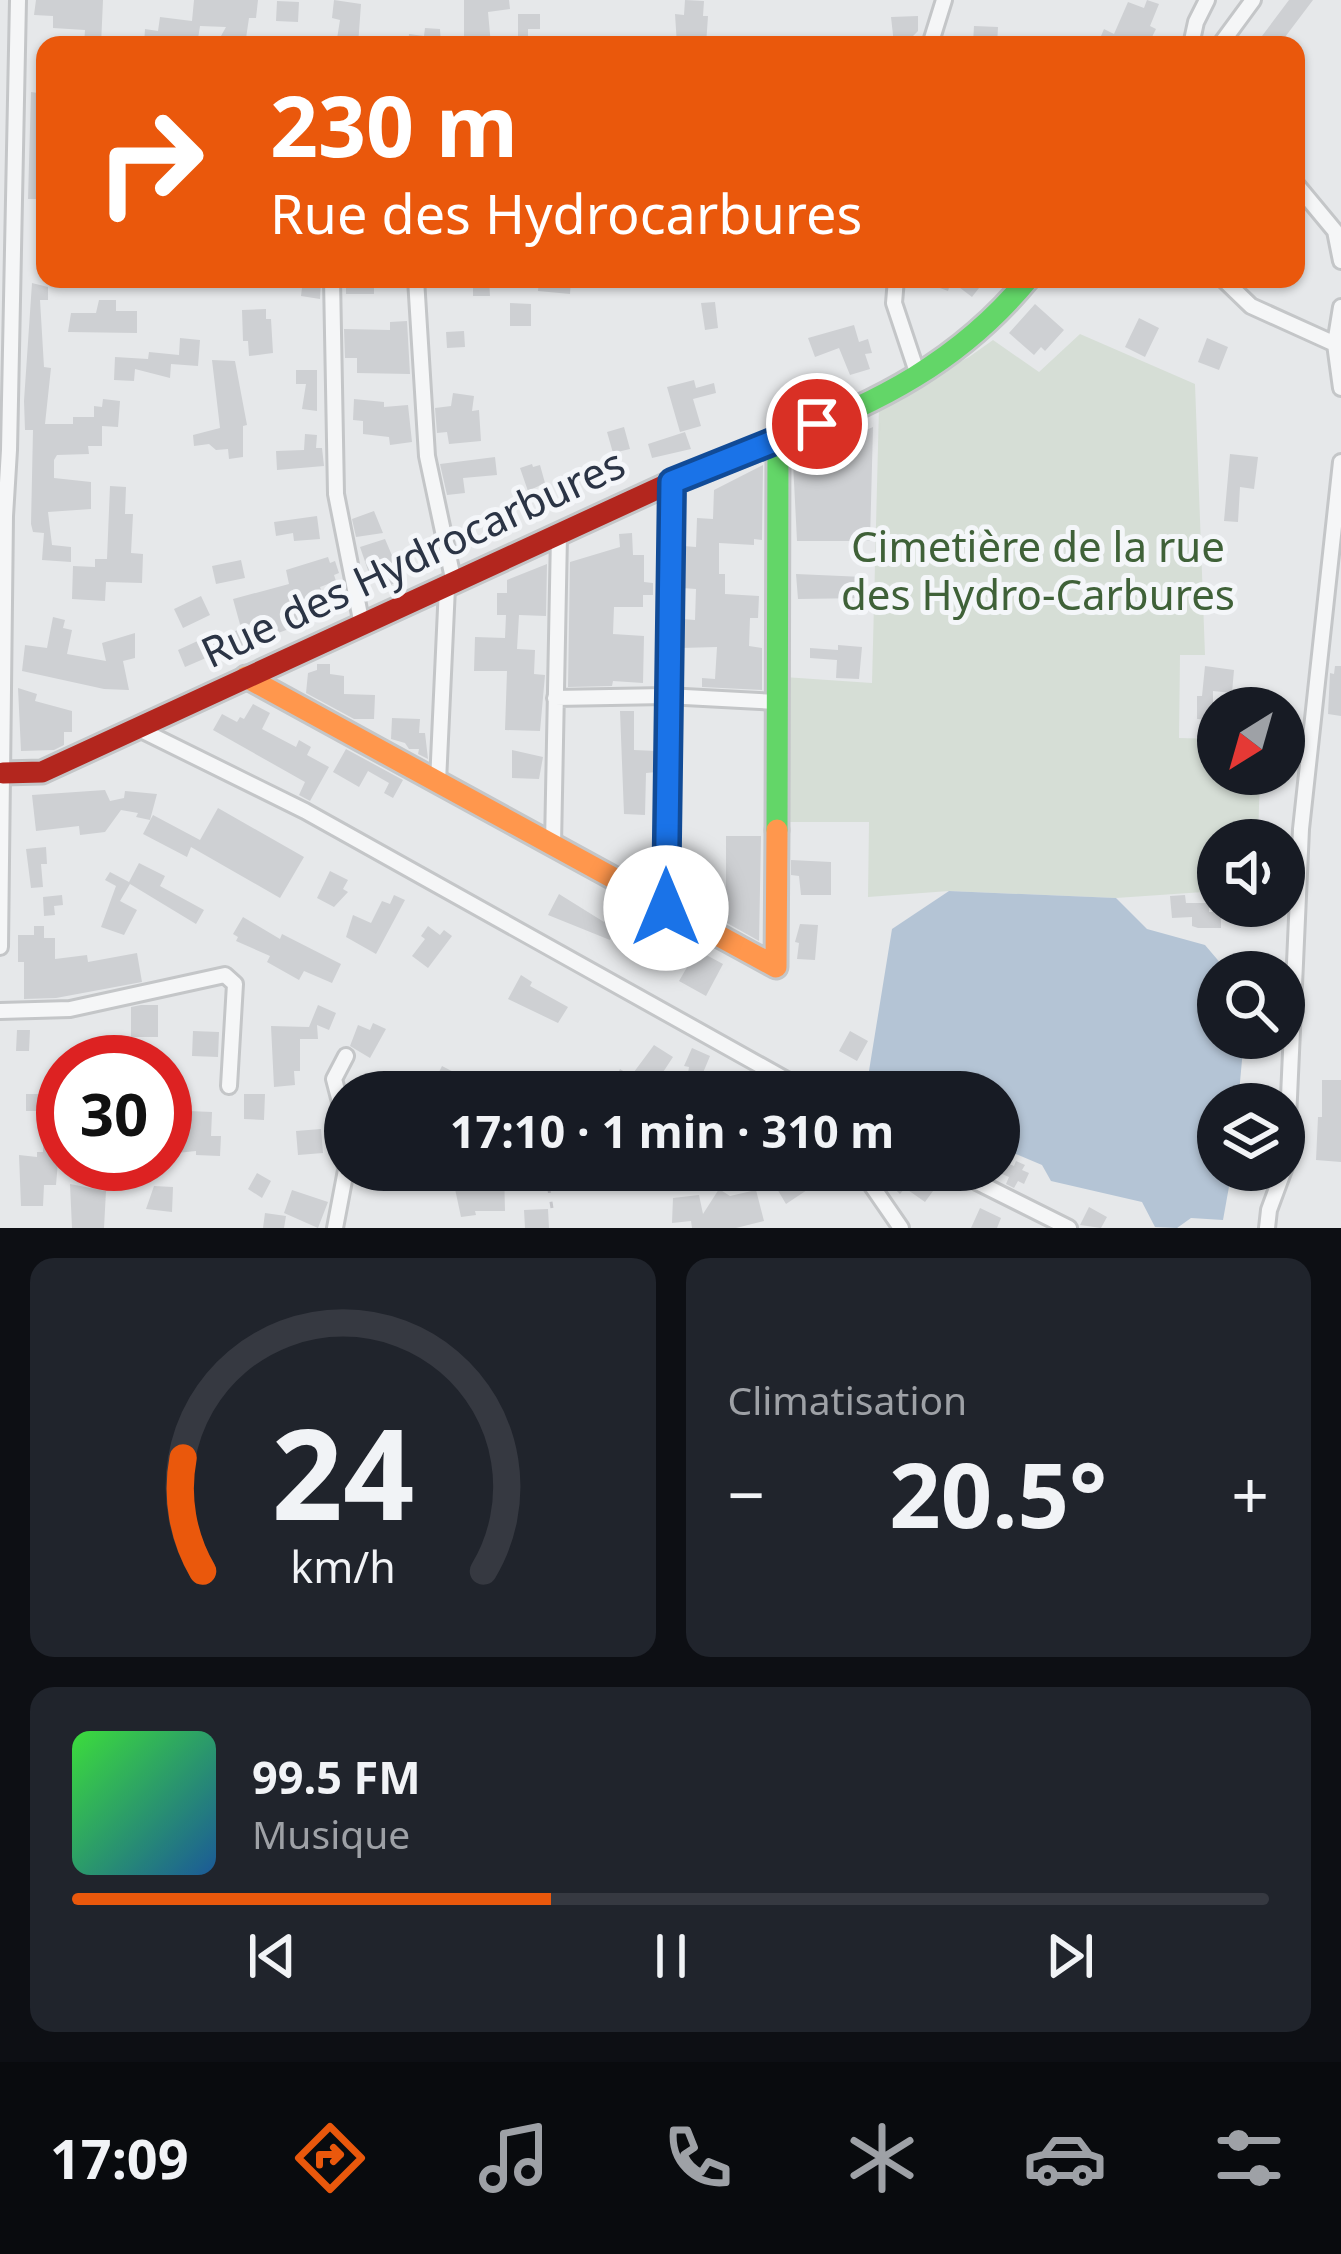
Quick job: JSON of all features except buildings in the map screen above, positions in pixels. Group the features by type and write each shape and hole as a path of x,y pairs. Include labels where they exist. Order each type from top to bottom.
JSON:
{"street":[{"path":"0,947 5,443 17,0"},
{"path":"933,36 944,0"},
{"path":"1193,36 1207,0"},
{"path":"1227,36 1253,0"},
{"path":"1305,195 1334,231 1341,261"},
{"path":"332,288 336,494 362,625"},
{"path":"417,288 427,456 450,585 438,782"},
{"path":"895,288 894,303 918,375"},
{"name":"Rue des Hydrocarbures","path":"3,773 42,772 672,482 778,443 918,375 983,330 1020,288"},
{"path":"1232,288 1251,306 1335,344"},
{"path":"1341,307 1335,344 1341,388"},
{"path":"246,677 776,967 778,443"},
{"path":"1268,1228 1269,1210 1286,1164 1301,829 1341,462"},
{"path":"666,908 672,482"},
{"path":"553,844 559,535"},
{"path":"555,698 777,701"},
{"path":"135,727 305,811 767,1071"},
{"path":"0,1011 70,1010 225,974 235,984 230,1086"},
{"path":"338,1071 346,1057"},
{"path":"335,1228 341,1191"},
{"path":"875,1191 901,1228"},
{"path":"995,1191 1069,1228"}],"path":[{"path":"549,1191 552,1208"}],"green space":[{"name":"Cimetière de la rue des Hydro-Carbures","path":"1080,334 1195,384 1205,655 1180,655 1179,738 1197,738 1197,795 1259,795 1259,819 1197,819 1197,892 1116,898 949,891 868,897 869,822 782,822 784,677 872,683 879,407 993,340 1039,372"}],"water":[{"path":"949,891 1116,898 1147,929 1205,945 1210,951 1197,951 1197,1059 1242,1059 1240,1083 1197,1083 1197,1191 1228,1191 1223,1220 1191,1218 1177,1228 1155,1227 1142,1202 1051,1181 1042,1165 1020,1156 1020,1071 869,1071 892,929"}],"traffic: fast":[{"path":"779,441 915,377 974,334 1020,288"},
{"path":"777,830 778,443"}],"traffic: slow":[{"path":"246,677 776,967 777,830"}],"traffic: jam":[{"path":"3,773 42,772 672,482 779,441"}],"route":[{"path":"666,908 672,482 817,424"}]}
